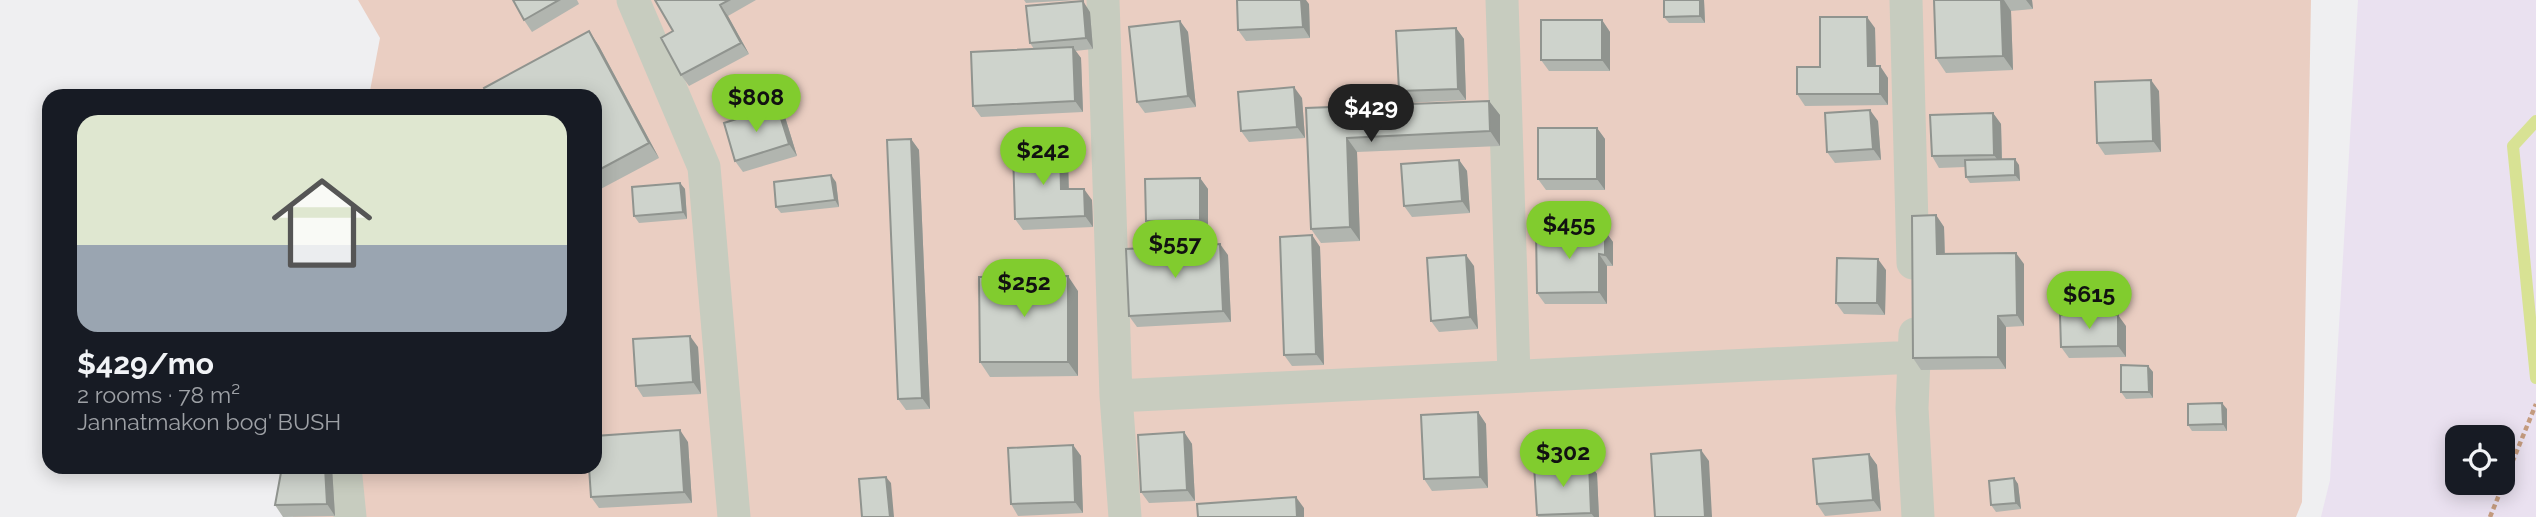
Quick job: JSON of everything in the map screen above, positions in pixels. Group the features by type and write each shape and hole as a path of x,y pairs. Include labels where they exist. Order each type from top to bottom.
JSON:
{"street":[{"path":"634,0 704,167 734,517"},
{"path":"1103,0 1116,396 1125,517"},
{"path":"1502,0 1514,375"},
{"path":"1906,0 1915,357 1912,408 1918,517"},
{"path":"1116,396 1915,357"},
{"path":"346,474 350,517"}],"path":[{"path":"2490,517 2536,404"}],"shaded area":[{"path":"358,0 2311,0 2302,502 2296,517 293,517 301,474 602,474 602,89 370,89 380,38"}],"sand":[{"path":"2358,0 2536,0 2536,517 2321,517 2330,480"}],"building":[{"path":"513,0 559,0 524,20"},
{"path":"655,0 729,0 720,5 741,43 681,75 661,38 673,31"},
{"path":"1237,0 1301,0 1303,27 1238,30"},
{"path":"1664,0 1700,0 1700,16 1664,17"},
{"path":"1934,0 2001,0 2003,56 1936,58"},
{"path":"1083,1 1086,38 1030,43 1026,6"},
{"path":"1820,17 1867,17 1868,66 1880,66 1880,94 1797,94 1797,67 1820,67"},
{"path":"1541,20 1602,20 1602,60 1541,60"},
{"path":"1180,21 1188,96 1137,102 1129,27"},
{"path":"1456,28 1458,89 1399,91 1396,31"},
{"path":"589,31 649,143 602,168 602,89 484,88"},
{"path":"1073,47 1075,101 973,106 971,52"},
{"path":"2151,80 2153,141 2097,143 2095,82"},
{"path":"1294,87 1297,127 1241,131 1238,92"},
{"path":"1489,101 1490,131 1347,138 1350,227 1311,229 1306,108"},
{"path":"777,106 789,144 735,161 724,123"},
{"path":"1870,110 1873,149 1827,152 1825,113"},
{"path":"1993,113 1994,155 1932,156 1930,115"},
{"path":"1538,128 1597,128 1597,179 1538,179"},
{"path":"911,139 922,398 898,399 887,140"},
{"path":"1060,150 1061,189 1084,189 1085,216 1015,219 1013,151"},
{"path":"2015,159 2015,175 1966,177 1965,160"},
{"path":"1459,160 1462,201 1404,206 1401,164"},
{"path":"831,175 835,200 776,207 774,182"},
{"path":"1200,178 1200,220 1146,221 1145,179"},
{"path":"680,183 683,212 634,216 632,187"},
{"path":"1936,215 1937,254 2016,253 2017,315 1998,316 1998,357 1913,358 1912,216"},
{"path":"1536,231 1605,231 1605,255 1599,254 1599,292 1537,293"},
{"path":"1312,235 1316,354 1284,355 1280,237"},
{"path":"1220,244 1223,311 1129,316 1126,249"},
{"path":"1466,255 1470,317 1431,321 1427,258"},
{"path":"1837,258 1878,259 1877,303 1836,303"},
{"path":"1068,276 1068,362 980,362 979,277"},
{"path":"2060,315 2118,315 2118,346 2061,347"},
{"path":"690,336 693,382 636,386 633,339"},
{"path":"2121,365 2148,366 2149,392 2121,392"},
{"path":"2222,403 2223,424 2188,425 2188,404"},
{"path":"1478,412 1480,477 1424,479 1421,415"},
{"path":"680,430 684,492 591,497 589,474 602,474 602,436"},
{"path":"1184,432 1187,490 1141,492 1138,435"},
{"path":"1073,445 1075,502 1011,504 1008,448"},
{"path":"1701,450 1705,517 1655,517 1651,454"},
{"path":"1869,454 1873,500 1817,504 1813,459"},
{"path":"1589,463 1591,513 1537,515 1534,465"},
{"path":"281,474 325,474 327,504 275,505"},
{"path":"886,477 890,517 862,517 859,479"},
{"path":"2014,478 2016,503 1991,505 1989,481"},
{"path":"1296,497 1297,517 1198,517 1197,504"}],"waterway":[{"path":"2536,121 2513,146 2536,378"}]}
